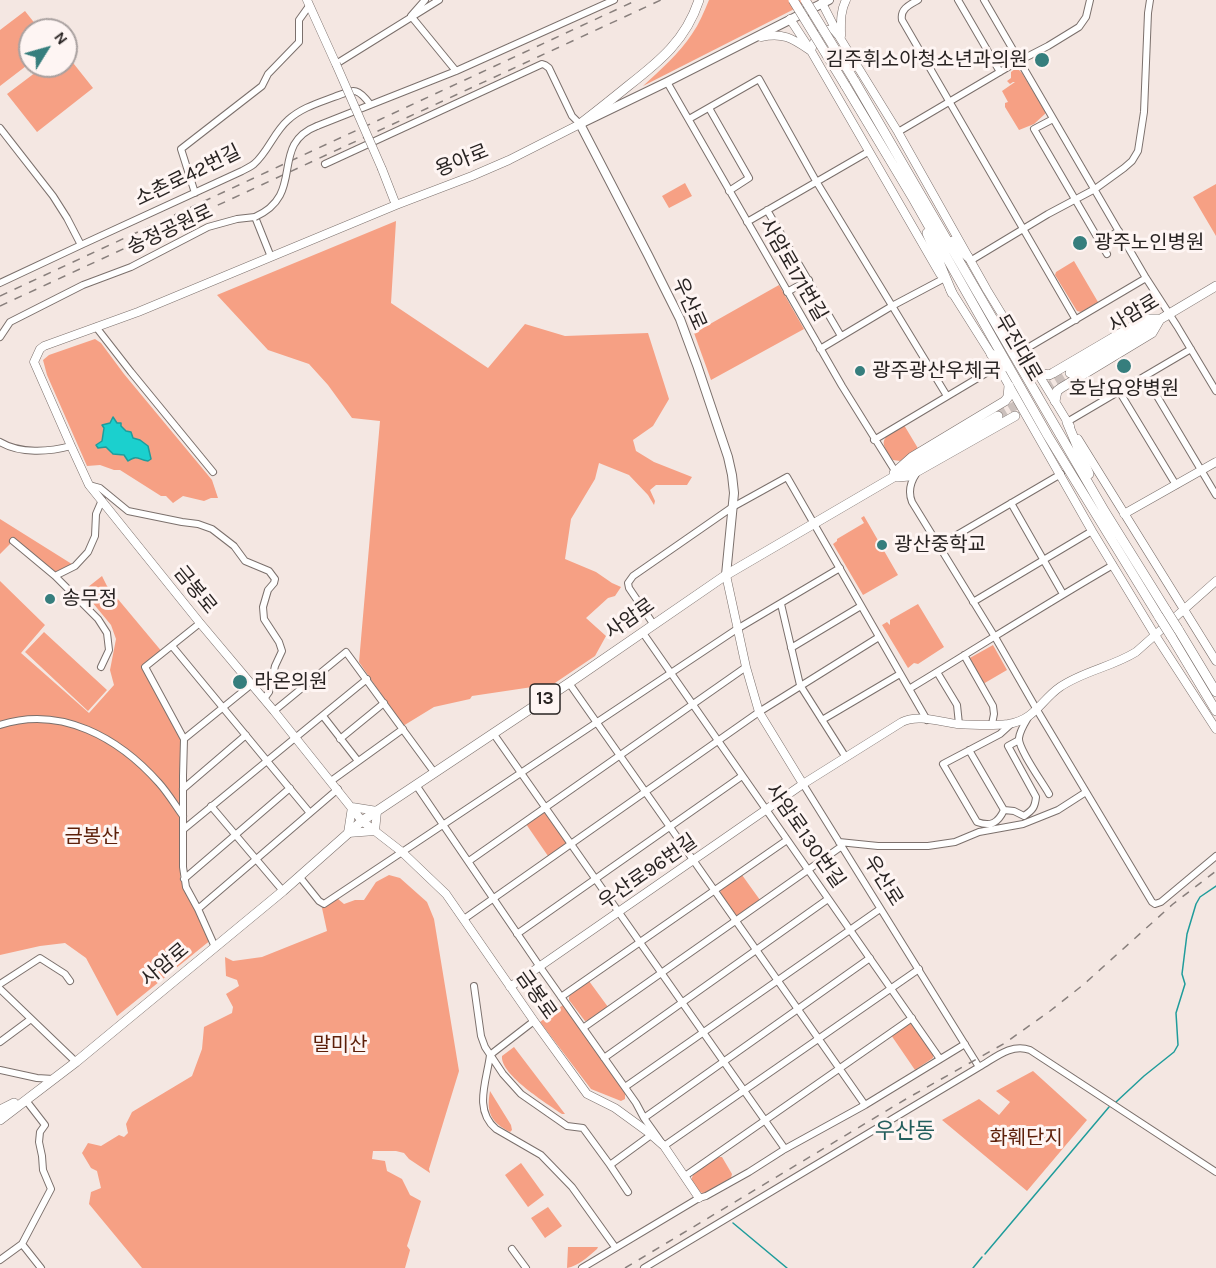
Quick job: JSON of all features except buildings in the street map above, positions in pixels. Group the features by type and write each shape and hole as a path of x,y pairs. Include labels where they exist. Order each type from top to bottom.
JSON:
{"main road":[{"path":"580,124 653,67 674,46 688,25 699,0"},
{"name":"무진대로","path":"793,0 914,200 1012,381 1162,614 1216,692"},
{"name":"무진대로","path":"805,0 941,227 1106,512 1162,614"},
{"name":"용아로","path":"580,124 825,2"},
{"name":"우산로","path":"580,124 680,320 728,457 734,493 726,575"},
{"path":"914,200 952,293"},
{"path":"941,227 969,259"},
{"name":"사암로","path":"1070,373 1216,286"},
{"path":"1038,373 1049,375 1145,319 1165,317"},
{"path":"1055,401 1057,391 1066,384 1152,333 1165,317"},
{"path":"894,475 909,476 918,471 999,415 1007,400 1012,381 992,354"},
{"path":"1059,370 1060,379 1066,384"},
{"path":"999,415 1015,416"},
{"name":"사암로","path":"0,1122 283,891 362,821 726,575 999,415"},
{"path":"1067,422 1106,512"},
{"path":"1031,423 1048,436"},
{"name":"무진대로","path":"1174,632 1216,711"},
{"name":"사암로","path":"17,1107 27,1103 52,1079"},
{"name":"13","path":"0,1112 17,1107"}],"street":[{"path":"411,16 425,0"},
{"path":"336,64 439,0"},
{"name":"송정공원로","path":"0,337 10,322 83,285 131,267 208,227 255,217 271,209 280,198 285,185 292,146 308,129 456,71 614,0"},
{"path":"840,38 841,14 846,0"},
{"path":"918,0 906,7 902,13 902,20 1077,320"},
{"path":"958,0 1000,72"},
{"path":"984,0 1146,278 1165,317 1191,349 1216,391"},
{"path":"898,132 1079,27 1086,17 1090,0"},
{"path":"969,259 1095,189 1132,161 1138,151 1144,112 1150,0"},
{"name":"무진대로","path":"825,2 840,38 898,132 987,290 1216,662"},
{"path":"308,3 396,205"},
{"path":"195,193 181,149 262,86 268,74 299,42 299,20 308,3"},
{"path":"411,16 456,71"},
{"path":"790,19 952,293"},
{"path":"811,51 814,40 826,29 833,29 840,38"},
{"path":"754,38 781,35 811,51"},
{"path":"325,164 542,64 549,68 572,116 580,124"},
{"path":"689,119 759,79 816,181 947,396"},
{"name":"사암로171번길","path":"668,82 894,475"},
{"name":"소촌로42번길","path":"0,284 231,177 254,164 283,125 306,108 352,91 360,93 370,104"},
{"path":"709,108 749,178 729,191"},
{"path":"1053,119 1034,129 1107,254"},
{"name":"용아로","path":"44,346 138,312 396,205 472,176 580,124"},
{"path":"0,128 53,196 81,245"},
{"path":"747,222 868,152"},
{"path":"767,210 841,336"},
{"path":"255,217 271,256"},
{"path":"1100,242 1119,231"},
{"path":"1024,350 1146,278"},
{"path":"820,349 943,279"},
{"path":"787,292 808,280"},
{"name":"무진대로","path":"952,293 998,366 1012,381 1031,423 1092,531 1155,635 1216,729"},
{"path":"96,327 213,472"},
{"name":"금봉로","path":"44,346 40,349 34,362 89,485 362,821 402,852 442,889 587,1094 615,1108 664,1146 699,1198"},
{"path":"1067,422 1191,349"},
{"name":"무진대로","path":"874,440 998,366"},
{"path":"1145,376 1216,495"},
{"path":"1119,391 1176,485"},
{"path":"1015,416 1023,417 1031,423"},
{"path":"0,442 11,448 34,450 60,449 71,446"},
{"path":"1124,514 1216,462"},
{"path":"918,471 912,480 909,495 1152,902 1155,904 1161,902 1216,856"},
{"path":"938,546 1060,474"},
{"path":"654,625 628,588 629,580 731,508 787,477 927,720"},
{"path":"89,485 100,488 128,511 198,524 212,530 234,546 245,561 269,571 276,579 268,590 263,607 264,619 282,651 273,672 269,692 264,699"},
{"path":"55,576 75,566 88,552 95,536 96,514 102,500"},
{"path":"1011,503 1063,594"},
{"path":"973,602 1092,531"},
{"path":"13,541 55,576 98,619 107,633 109,650 101,668"},
{"path":"909,689 1113,565"},
{"path":"299,876 319,902 324,904 737,629 840,568"},
{"name":"우산로","path":"726,575 746,667 759,712 979,1067"},
{"path":"1004,810 1014,811 1024,816 1035,806 1035,797 1008,746 1018,740 1030,716 1061,686 1123,660 1136,652 1216,581"},
{"path":"781,604 800,686 845,756"},
{"path":"791,648 861,606"},
{"path":"200,623 145,667 184,739 184,879 215,947"},
{"name":"사암로130번길","path":"643,633 940,1059"},
{"path":"464,919 759,712 879,637"},
{"path":"172,646 310,813"},
{"path":"274,711 346,652 434,772"},
{"path":"964,655 993,706 992,724"},
{"path":"469,861 746,667"},
{"path":"937,672 957,705 959,724"},
{"path":"822,720 900,674"},
{"path":"184,830 367,679"},
{"path":"569,683 865,1105"},
{"path":"184,739 252,684"},
{"path":"340,739 384,703"},
{"path":"323,716 358,761"},
{"name":"우산로96번길","path":"510,987 803,784 907,719 959,724 992,724 1018,722 1030,716"},
{"path":"0,725 29,719 65,721 100,734 127,752 160,783 183,817"},
{"path":"1004,810 996,822 984,825 977,822 943,764 1000,734 1011,723"},
{"path":"331,781 403,729"},
{"path":"493,732 785,1149"},
{"path":"183,789 246,735"},
{"path":"1018,740 1049,794"},
{"path":"969,750 1004,810"},
{"path":"517,934 742,776"},
{"path":"416,784 664,1146 919,969"},
{"path":"184,879 290,788"},
{"path":"198,909 338,789"},
{"path":"584,1028 808,870 840,844 928,846 955,842 979,832 1023,824 1058,810 1086,792"},
{"path":"211,806 283,891"},
{"path":"352,807 377,811 375,831 348,833 352,807"},
{"path":"561,997 787,840"},
{"path":"604,1058 828,899"},
{"path":"625,1087 880,909"},
{"path":"0,984 40,958 65,974 70,981"},
{"path":"644,1118 870,958"},
{"path":"474,986 481,1036 485,1047 503,1074 521,1094 567,1126 583,1128 628,1192"},
{"path":"0,989 76,1062"},
{"path":"685,1176 912,1018"},
{"path":"0,1042 31,1019"},
{"path":"534,1022 490,1055 482,1102 483,1110 487,1120 496,1130 541,1155 572,1187 615,1247"},
{"path":"582,1268 699,1198 865,1105 965,1044"},
{"path":"644,1268 1011,1048 1030,1050 1216,1172"},
{"path":"0,1070 52,1079"},
{"path":"0,1260 22,1244 51,1189 43,1170 39,1142 40,1132 45,1125 27,1103"},
{"path":"610,1165 651,1135"},
{"path":"22,1244 40,1268"},
{"path":"512,1249 526,1268"}],"green space":[{"path":"709,0 812,0 643,86 669,62 687,41 695,30"},
{"path":"25,11 31,18 18,18 18,72 0,86 0,30"},
{"path":"78,69 93,88 37,132 7,94 28,78 78,78"},
{"path":"1015,69 1022,73 1046,113 1034,124 1019,130 1005,107 1005,103 1008,102 1002,91 1015,82 1010,84 1007,81"},
{"path":"685,183 692,196 669,208 662,196"},
{"path":"1216,184 1216,236 1193,197"},
{"path":"396,221 391,303 488,368 525,324 565,336 648,333 669,399 653,426 633,440 636,451 654,462 692,477 687,485 656,485 650,490 655,501 654,505 629,475 599,463 595,479 571,519 565,559 596,572 621,587 615,596 608,598 586,618 606,636 595,656 543,691 539,686 472,696 470,699 434,707 403,726 359,662 380,421 352,418 309,364 268,350 217,295"},
{"path":"1074,261 1098,302 1081,312 1077,311 1055,275 1056,272"},
{"path":"779,285 804,329 711,380 694,333"},
{"path":"95,339 101,343 212,480 218,498 204,501 183,496 173,503 166,496 161,496 120,470 100,465 87,466 47,375 43,360 49,355","holes":["110,423 120,426 142,443 151,459 143,460 138,457 112,454 106,447 98,448 96,445 102,441 104,428 102,425"]},
{"path":"904,425 919,450 900,461 893,460 885,447 885,439"},
{"path":"864,516 898,575 863,595 833,544 837,539 864,523 861,518"},
{"path":"0,519 75,566 55,576 13,541 0,554"},
{"name":"금봉산","path":"102,576 107,586 163,653 145,667 184,740 184,851 180,879 212,939 117,1016 86,958 65,943 0,955 0,581 45,625 21,653 89,713 114,685 110,670 116,639 111,625 83,591"},
{"path":"918,604 944,647 908,668 882,625 887,622 890,625 890,620"},
{"path":"44,632 107,690 88,711 25,652"},
{"path":"993,645 1007,670 983,684 968,659"},
{"path":"545,810 568,842 548,856 526,824"},
{"name":"말미산","path":"389,875 400,878 427,902 434,919 459,1071 429,1169 430,1173 404,1153 373,1151 372,1159 385,1161 387,1171 402,1179 410,1195 421,1201 407,1246 410,1250 405,1268 142,1268 89,1204 91,1192 101,1188 97,1171 91,1168 82,1153 88,1143 101,1146 119,1135 124,1137 128,1133 126,1124 132,1112 192,1076 202,1049 204,1027 232,1013 233,1007 226,994 239,986 237,980 226,976 225,957 233,961 262,957 327,931 322,908 337,898 344,904 364,900 376,882"},
{"path":"742,875 760,900 739,916 735,915 720,893 721,889"},
{"path":"589,981 608,1007 585,1021 569,997 571,993"},
{"path":"563,1005 625,1093 625,1099 621,1101 591,1089 540,1022"},
{"path":"908,1023 912,1023 933,1054 933,1058 915,1070 891,1035"},
{"path":"514,1047 565,1114 536,1096 509,1072 503,1064 502,1056"},
{"name":"화훼단지","path":"1033,1071 1087,1120 1027,1191 942,1120 979,1099 999,1115 1010,1102 996,1091"},
{"path":"490,1091 511,1125 510,1132 491,1116"},
{"path":"717,1157 722,1157 732,1174 731,1178 705,1194 700,1192 691,1180 693,1175"},
{"path":"521,1163 544,1195 528,1207 505,1175"},
{"path":"548,1207 562,1226 545,1238 531,1218"},
{"path":"568,1247 598,1247 583,1261 567,1268"}],"water":[{"path":"113,417 126,431 131,432 133,438 148,446 151,459 148,461 136,458 128,461 124,455 113,454 106,447 98,448 96,445 102,441 104,428 102,425 110,423"}],"waterway":[{"path":"1116,1102 1174,1052 1178,1045 1176,1013 1185,984 1182,974 1187,934 1200,897 1216,886"},
{"path":"985,1254 1109,1107"},
{"path":"733,1223 787,1268"},
{"path":"973,1268 982,1257"}],"tunnel":[{"path":"998,416 1070,373"}],"railway":[{"path":"0,296 637,0"},
{"path":"0,306 661,0"},
{"path":"625,1268 906,1099 1005,1043 1083,985 1173,904 1216,871"}],"place":[{"name":"김주휘소아청소년과의원","path":"1042,60"},
{"name":"광주노인병원","path":"1080,243"},
{"name":"호남요양병원","path":"1124,366"},
{"name":"광주광산우체국","path":"860,371"},
{"name":"광산중학교","path":"882,545"},
{"name":"송무정","path":"50,599"},
{"name":"라온의원","path":"240,682"}],"district":[{"name":"우산동","path":"905,1132"}]}
